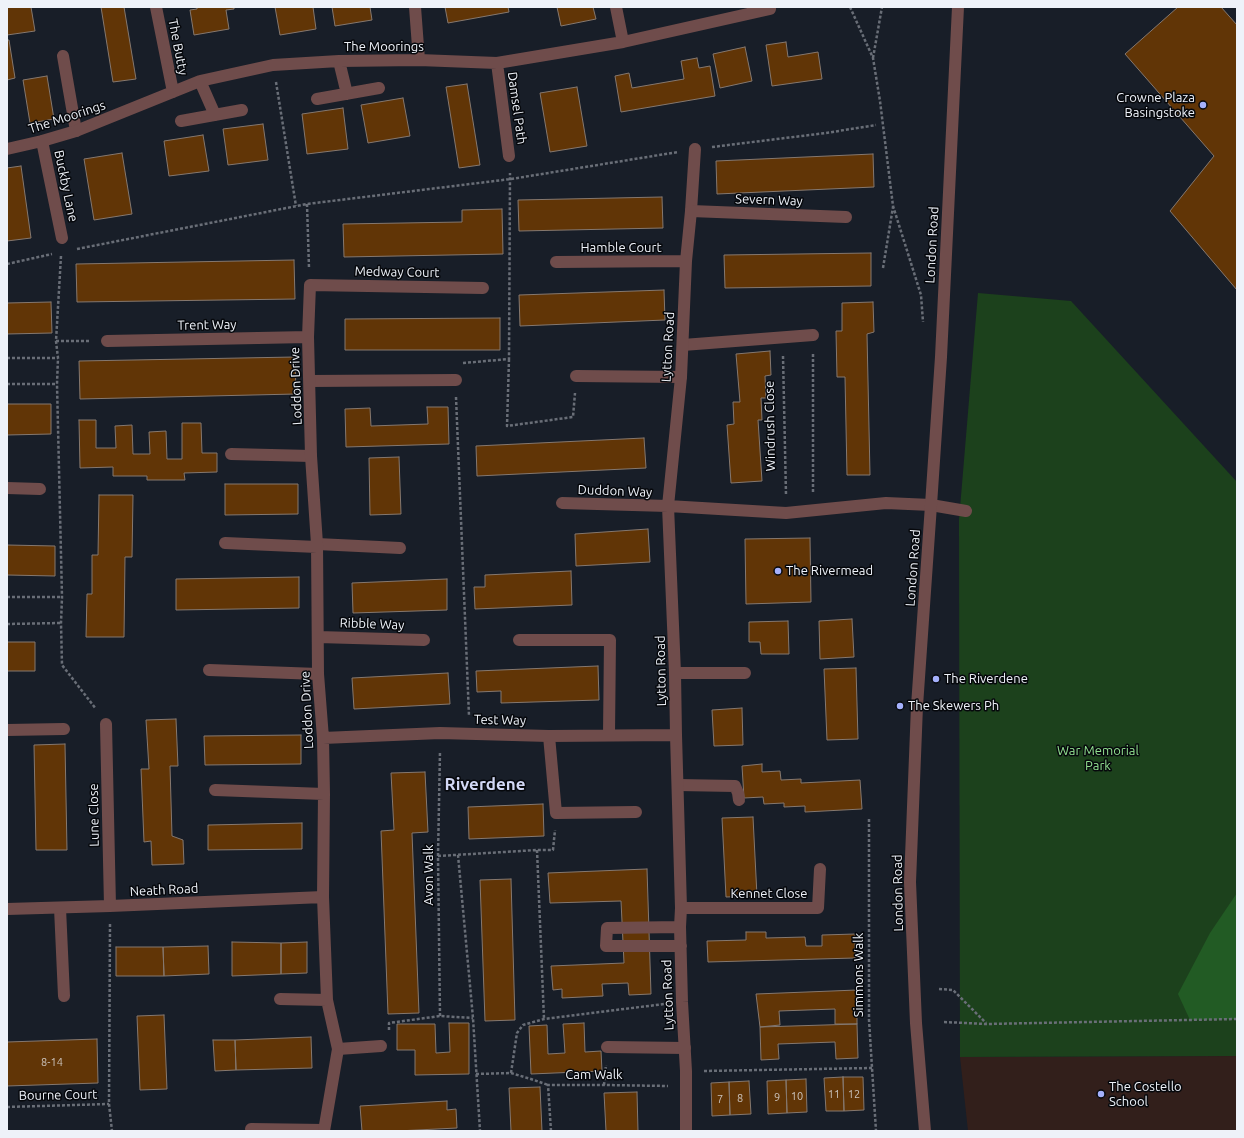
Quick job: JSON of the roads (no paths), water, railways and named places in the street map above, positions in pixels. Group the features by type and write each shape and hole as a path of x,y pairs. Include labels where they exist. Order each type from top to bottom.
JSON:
{"street":[{"name":"The Butty","path":"156,7 173,92"},
{"path":"415,7 419,60"},
{"path":"616,7 624,42"},
{"name":"London Road","path":"925,1131 916,1023 910,882 916,706 941,357 958,7"},
{"name":"The Moorings","path":"7,149 76,131 200,81 273,65 340,61 419,60 497,63 624,42 770,9"},
{"path":"63,56 76,131"},
{"path":"340,61 347,94"},
{"name":"Damsel Path","path":"497,63 509,156"},
{"path":"200,81 215,115"},
{"path":"317,99 379,88"},
{"path":"181,121 242,110"},
{"name":"Buckby Lane","path":"42,141 62,238"},
{"name":"Lytton Road","path":"686,1131 686,1071 682,1002 675,673 668,506 682,377 686,261 695,149"},
{"name":"Severn Way","path":"691,211 846,217"},
{"name":"Hamble Court","path":"556,262 686,261"},
{"name":"Medway Court","path":"310,285 483,288"},
{"name":"Loddon Drive","path":"310,285 308,337 311,456 317,546 318,674 323,738 323,897 327,1000 338,1049 324,1131"},
{"path":"683,345 813,335"},
{"name":"Trent Way","path":"107,341 308,337"},
{"path":"576,376 682,377"},
{"path":"310,381 456,380"},
{"path":"231,454 311,456"},
{"path":"7,488 40,489"},
{"name":"Duddon Way","path":"562,503 668,506"},
{"path":"668,506 786,513 886,503 931,505 966,511"},
{"path":"225,543 400,548"},
{"name":"Ribble Way","path":"318,637 424,640"},
{"path":"518,640 610,640 609,734"},
{"path":"209,670 318,674"},
{"path":"675,673 745,673"},
{"name":"Lune Close","path":"106,724 110,906"},
{"path":"7,730 64,730"},
{"name":"Test Way","path":"323,738 440,733 549,736 609,734 676,735"},
{"path":"549,736 556,813 636,812"},
{"path":"678,785 735,786 739,800"},
{"path":"216,790 324,794"},
{"name":"Kennet Close","path":"681,908 818,908 820,869"},
{"name":"Neath Road","path":"7,909 323,897"},
{"path":"60,908 64,996"},
{"path":"680,927 606,928 606,946 681,946"},
{"path":"280,999 327,1000"},
{"path":"338,1049 381,1046"},
{"path":"607,1047 685,1048"},
{"path":"251,1129 324,1131"}],"place":[{"name":"Crowne Plaza Basingstoke","path":"1203,105"},
{"name":"The Rivermead","path":"778,571"},
{"name":"The Riverdene","path":"936,679"},
{"name":"The Skewers Ph","path":"900,706"},
{"name":"The Costello School","path":"1101,1094"}],"district":[{"name":"Riverdene","path":"485,784"}],"park label":[{"name":"War Memorial Park","path":"1098,758"}]}
